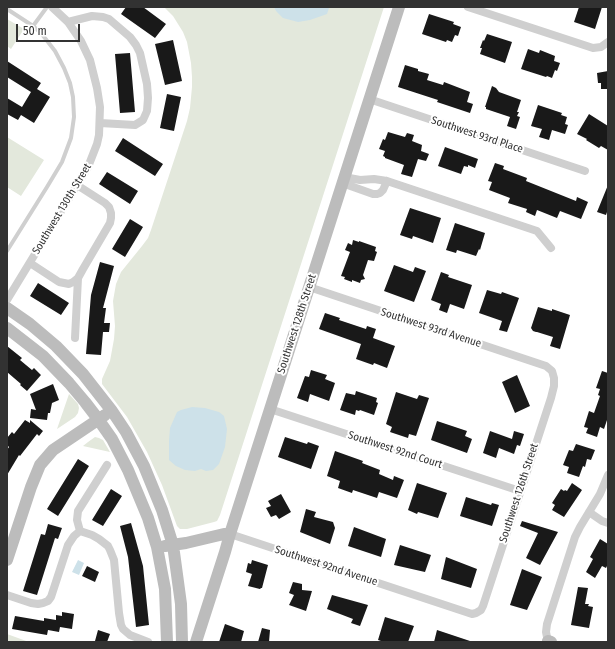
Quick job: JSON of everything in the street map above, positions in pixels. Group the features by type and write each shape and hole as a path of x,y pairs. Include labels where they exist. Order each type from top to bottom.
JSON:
{"street":[{"name":"Southwest 130th Street","path":"7,300 88,167 97,144 100,123 100,107 98,88 90,60 81,41 68,22 52,7"},
{"name":"Southwest 128th Street","path":"196,642 399,7"},
{"path":"468,7 592,48 597,48 606,44"},
{"path":"68,22 92,16 109,19 130,37 140,53 144,67 148,98 147,111 143,120 135,125 100,123"},
{"name":"Southwest 93rd Place","path":"370,99 586,171"},
{"path":"343,180 374,179 387,182 536,231 551,248"},
{"path":"343,180 373,194 380,193 387,182"},
{"path":"30,263 59,282 69,284 78,278 112,218 109,207 106,203 77,185"},
{"path":"75,338 78,278"},
{"name":"Southwest 93rd Avenue","path":"309,287 546,366 552,371"},
{"path":"7,308 30,324 56,346 83,374 112,411 126,432 144,466 162,510 173,545 181,604 182,642"},
{"path":"7,328 43,356 69,383 98,419 112,440 128,470 148,518 158,547 165,590 167,642"},
{"name":"Southwest 126th Street","path":"477,613 483,606 553,392 555,382 552,371"},
{"name":"Southwest 92nd Court","path":"270,409 520,492"},
{"path":"7,560 31,487 40,465 53,450 112,411"},
{"path":"80,531 77,520 78,511 107,465"},
{"path":"549,642 546,632 547,624 576,537 580,527 600,494 608,475"},
{"path":"590,512 608,522"},
{"path":"7,595 34,604 40,604 48,601 51,597 68,544 80,531"},
{"path":"80,531 100,539 108,546 114,560 119,613 123,629 130,635 148,642"},
{"name":"Southwest 92nd Avenue","path":"158,547 230,534 472,614 477,613"}],"lane":[{"path":"34,26 47,7"},
{"path":"7,9 34,26 55,51 67,75 73,97 74,117 73,128 62,162 7,251"}],"shaded area":[{"path":"164,7 384,7 220,515 217,521 187,529 180,529 177,526 162,485 147,452 127,417 102,384 102,379 110,361 114,339 115,326 113,301 116,284 121,272 148,238 190,108 192,77 187,42 183,32 173,16"},
{"path":"274,7 329,8 327,14 310,20 298,22 283,18"},
{"path":"7,19 24,29 11,49 7,46"},
{"path":"7,137 44,160 21,196 7,187"},
{"path":"69,394 78,404 78,413 75,417 57,429"},
{"path":"192,407 205,408 219,412 224,416 227,429 225,447 219,464 213,470 185,470 176,466 169,460 170,428 177,412"},
{"path":"95,437 103,440 110,452 83,446"},
{"path":"78,560 84,563 79,575 72,572"},
{"path":"7,634 29,642 7,642"}],"building":[{"path":"126,7 143,7 166,24 155,38 121,14"},
{"path":"579,7 602,7 595,29 574,22"},
{"path":"429,14 454,22 453,24 461,27 458,36 455,35 452,42 447,40 446,42 422,34"},
{"path":"487,34 512,42 505,63 480,54 482,48 480,48"},
{"path":"173,40 182,81 165,85 155,44"},
{"path":"528,49 539,53 540,50 555,56 554,61 560,63 552,78 521,69"},
{"path":"130,53 135,112 120,113 115,54"},
{"path":"7,61 41,83 37,89 50,97 34,123 21,115 18,120 7,114 7,98 22,107 31,92 7,77"},
{"path":"405,65 429,74 427,80 443,85 444,82 470,92 467,102 473,104 470,113 437,102 438,100 398,87"},
{"path":"608,71 608,89 601,89 601,83 598,83 597,73"},
{"path":"492,86 499,92 521,100 517,112 519,112 517,116 520,117 516,129 507,126 510,117 486,109 485,107"},
{"path":"167,94 181,97 174,131 160,128"},
{"path":"538,105 562,113 561,115 567,117 565,124 568,125 565,134 552,130 549,140 539,137 542,129 531,126"},
{"path":"589,114 608,126 608,150 601,146 599,148 577,134"},
{"path":"388,132 405,137 407,133 414,135 412,141 422,145 421,151 429,154 426,161 418,159 412,177 401,174 404,165 385,158 383,156 385,151 379,149"},
{"path":"123,138 163,164 155,176 115,151"},
{"path":"445,147 478,159 475,168 468,165 468,167 464,166 461,174 438,166"},
{"path":"495,163 504,166 503,169 527,178 526,181 576,201 577,197 588,202 581,219 560,211 557,218 537,210 535,216 526,212 527,209 508,203 510,198 489,190 492,182 488,181"},
{"path":"107,172 138,191 130,204 99,184"},
{"path":"608,185 608,209 606,215 597,212"},
{"path":"410,208 441,218 433,243 413,236 412,239 400,235"},
{"path":"130,219 143,227 125,257 112,249"},
{"path":"455,223 485,233 480,250 479,249 476,256 457,250 456,253 446,250"},
{"path":"353,240 376,247 375,251 377,252 374,261 368,260 363,275 365,279 361,280 360,283 352,280 352,282 341,276 350,252 345,250 348,243 352,245"},
{"path":"100,262 114,266 103,308 106,308 104,323 110,323 109,332 103,332 101,355 86,354 91,295"},
{"path":"394,265 413,272 415,267 426,271 414,302 384,291"},
{"path":"441,272 449,275 448,277 472,285 464,309 450,304 447,313 439,310 441,304 431,300"},
{"path":"38,283 69,303 61,315 30,296"},
{"path":"487,290 501,294 502,292 519,298 507,332 499,330 502,321 479,313"},
{"path":"538,307 552,311 552,309 570,315 560,349 550,346 553,337 533,331 531,328"},
{"path":"325,313 340,318 339,320 366,329 367,326 376,329 373,338 395,346 387,368 356,359 361,344 319,329"},
{"path":"7,346 22,358 20,360 32,370 34,368 41,375 27,391 7,372"},
{"path":"311,370 327,375 325,379 335,383 329,401 310,394 308,402 297,398 305,376 309,377"},
{"path":"602,371 608,373 608,417 604,429 600,427 597,437 586,433 588,428 584,427 589,411 594,413 600,396 598,395 600,389 596,388"},
{"path":"517,375 530,406 515,413 502,382"},
{"path":"53,384 59,400 52,403 47,420 30,418 31,409 36,410 30,394"},
{"path":"356,391 377,398 376,402 378,403 374,415 360,410 356,410 355,415 340,410 346,393 355,395"},
{"path":"396,392 417,399 419,395 429,398 416,436 409,434 408,438 390,432 392,427 386,424"},
{"path":"25,420 30,423 30,420 43,431 39,436 37,434 20,456 19,455 7,475 7,450 9,447 7,445 7,438 12,432 14,434"},
{"path":"437,421 467,431 465,436 472,439 467,453 431,440"},
{"path":"490,431 512,439 514,431 524,434 520,446 517,445 514,454 499,448 496,458 483,453"},
{"path":"285,437 319,446 311,469 278,457"},
{"path":"576,444 595,450 591,460 587,459 585,467 583,466 579,477 567,473 569,467 563,465 569,450 573,451"},
{"path":"335,451 363,461 362,463 380,470 379,474 393,480 394,476 404,480 397,498 379,492 377,498 353,490 352,493 338,488 340,481 327,476"},
{"path":"78,459 89,466 58,516 47,509"},
{"path":"417,483 447,493 438,518 418,512 417,514 408,510"},
{"path":"572,483 582,490 564,517 552,510 555,505 552,503 561,489 567,491"},
{"path":"111,489 122,496 103,526 92,520"},
{"path":"281,494 291,512 279,519 276,515 271,517 266,508 271,506 268,501"},
{"path":"466,497 491,505 492,503 499,505 492,526 460,516"},
{"path":"306,509 316,512 314,517 333,522 335,528 330,544 300,532"},
{"path":"522,521 558,532 540,565 526,558 538,533 520,526"},
{"path":"131,523 143,566 149,625 136,627 128,557 120,526"},
{"path":"48,524 62,528 58,539 55,538 37,595 23,591 41,534 45,535"},
{"path":"354,527 386,539 381,557 348,546"},
{"path":"600,539 608,544 608,564 606,568 602,566 595,578 586,572 593,559 590,557"},
{"path":"400,545 431,555 425,572 394,565"},
{"path":"446,557 477,569 471,588 441,579"},
{"path":"252,560 268,565 262,588 260,589 248,586 252,574 246,572 248,563 251,564"},
{"path":"87,566 99,572 95,582 82,576"},
{"path":"522,569 542,577 527,610 510,605"},
{"path":"293,582 302,584 302,590 312,591 306,611 289,605 294,595 289,593"},
{"path":"578,587 588,588 585,604 589,604 588,606 593,607 589,628 571,625"},
{"path":"332,595 368,605 360,626 351,623 353,619 327,609"},
{"path":"62,612 74,614 72,629 60,627 59,632 48,630 47,635 12,629 15,616 44,621 44,618 56,620 56,615 62,616"},
{"path":"385,617 414,626 408,642 384,642 378,640"},
{"path":"225,624 244,631 241,642 219,642"},
{"path":"262,628 270,630 269,642 258,642"},
{"path":"98,630 110,634 107,642 95,641"},
{"path":"437,630 470,641 470,642 434,642"}]}
